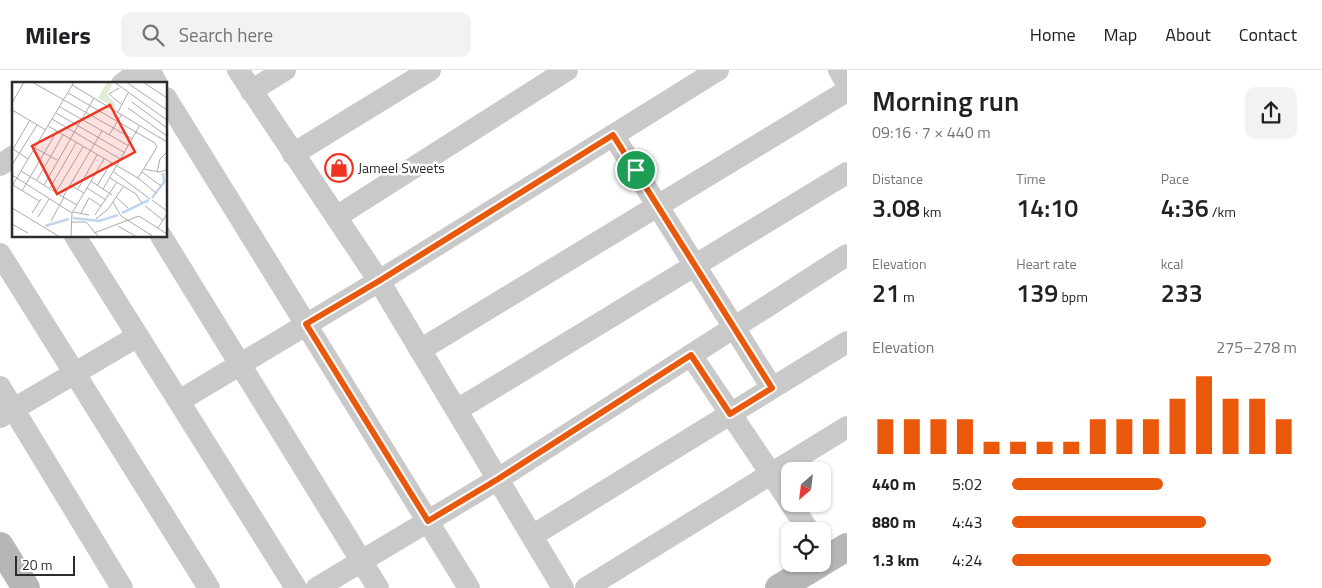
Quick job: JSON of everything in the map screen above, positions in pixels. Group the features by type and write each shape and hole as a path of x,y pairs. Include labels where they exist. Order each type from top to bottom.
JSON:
{"street":[{"path":"125,82 142,70"},
{"path":"149,70 156,82"},
{"path":"238,70 379,281 562,588"},
{"path":"251,91 285,70"},
{"path":"293,154 430,70"},
{"path":"336,217 535,79 567,70"},
{"path":"179,401 379,281 613,135 692,77 718,70"},
{"path":"839,70 847,84"},
{"path":"420,350 847,91"},
{"path":"168,101 469,588"},
{"path":"613,135 772,388"},
{"path":"0,165 12,157"},
{"path":"457,410 847,173"},
{"path":"77,238 296,588"},
{"path":"162,238 378,588"},
{"path":"0,254 208,588"},
{"path":"317,588 498,479 847,255"},
{"path":"7,413 138,336"},
{"path":"532,536 847,342"},
{"path":"691,355 781,488"},
{"path":"0,387 7,413 122,588"},
{"path":"586,588 847,427"},
{"path":"0,546 26,588"},
{"path":"779,588 804,572"}],"place":[{"name":"Jameel Sweets","path":"339,168"}],"route":[{"path":"613,135 636,170 772,388 730,414 691,355 498,479 428,521 306,324 379,281 613,135"}]}
